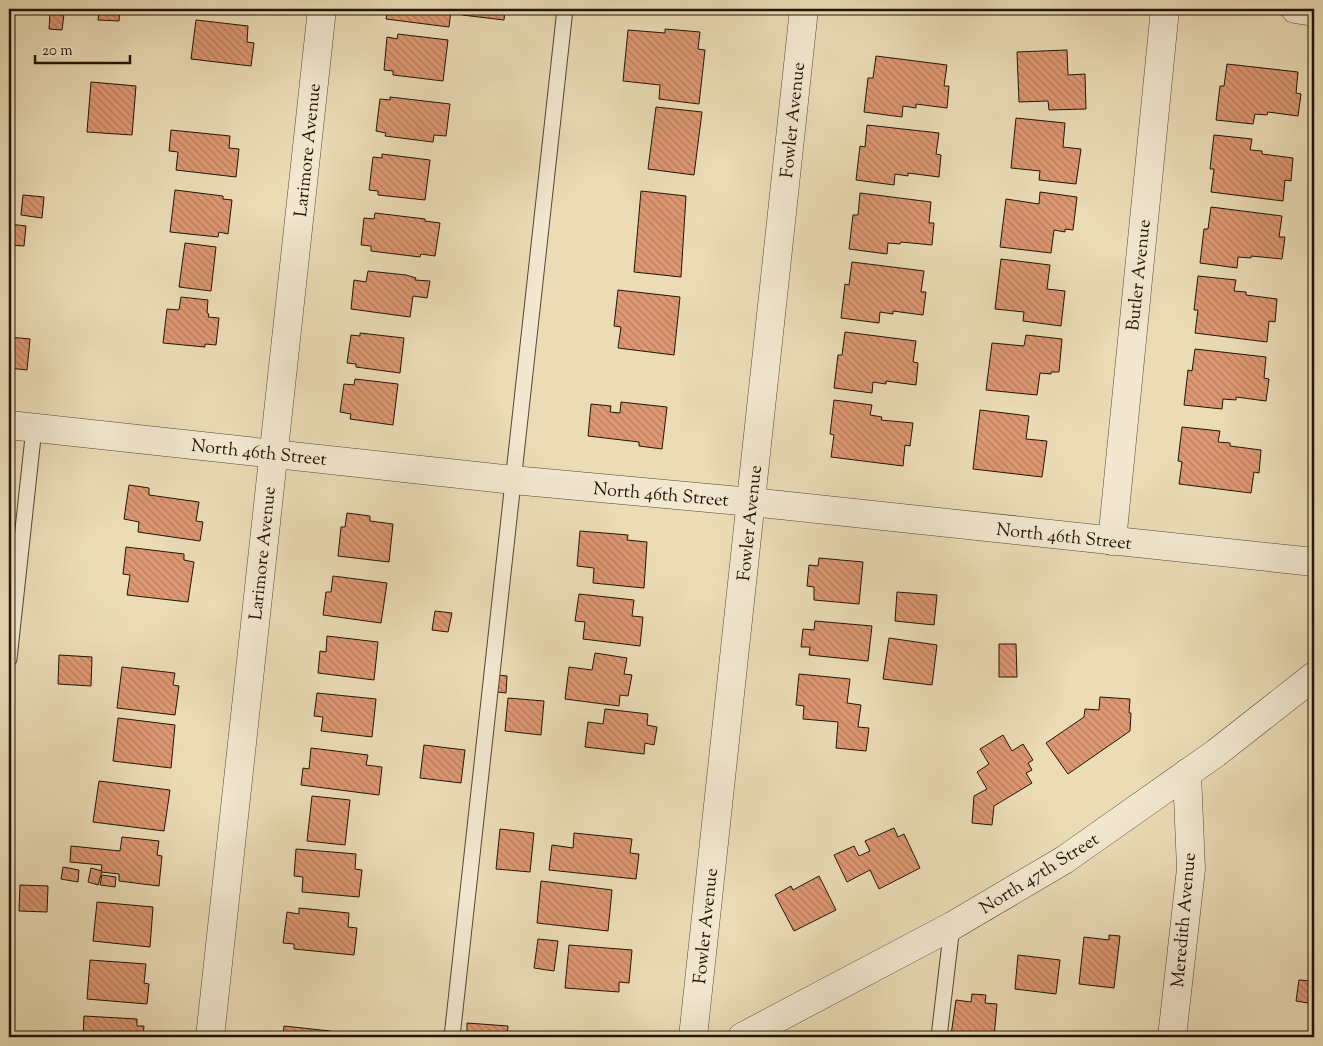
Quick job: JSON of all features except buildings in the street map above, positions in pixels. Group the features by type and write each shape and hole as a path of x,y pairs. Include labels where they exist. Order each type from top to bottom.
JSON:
{"street":[{"name":"Larimore Avenue","path":"210,1037 322,9"},
{"name":"Fowler Avenue","path":"693,1037 804,9"},
{"name":"Butler Avenue","path":"1112,541 1165,9"},
{"path":"1295,9 1314,12"},
{"name":"North 46th Street","path":"22,426 514,480 751,502 1314,562"},
{"name":"North 47th Street","path":"742,1037 952,926 1064,860 1216,753 1314,676"},
{"name":"Meredith Avenue","path":"1172,1037 1191,869 1187,773"}],"lane":[{"path":"452,1037 565,9"},
{"path":"9,659 22,426"},
{"path":"939,1037 952,926"}]}
